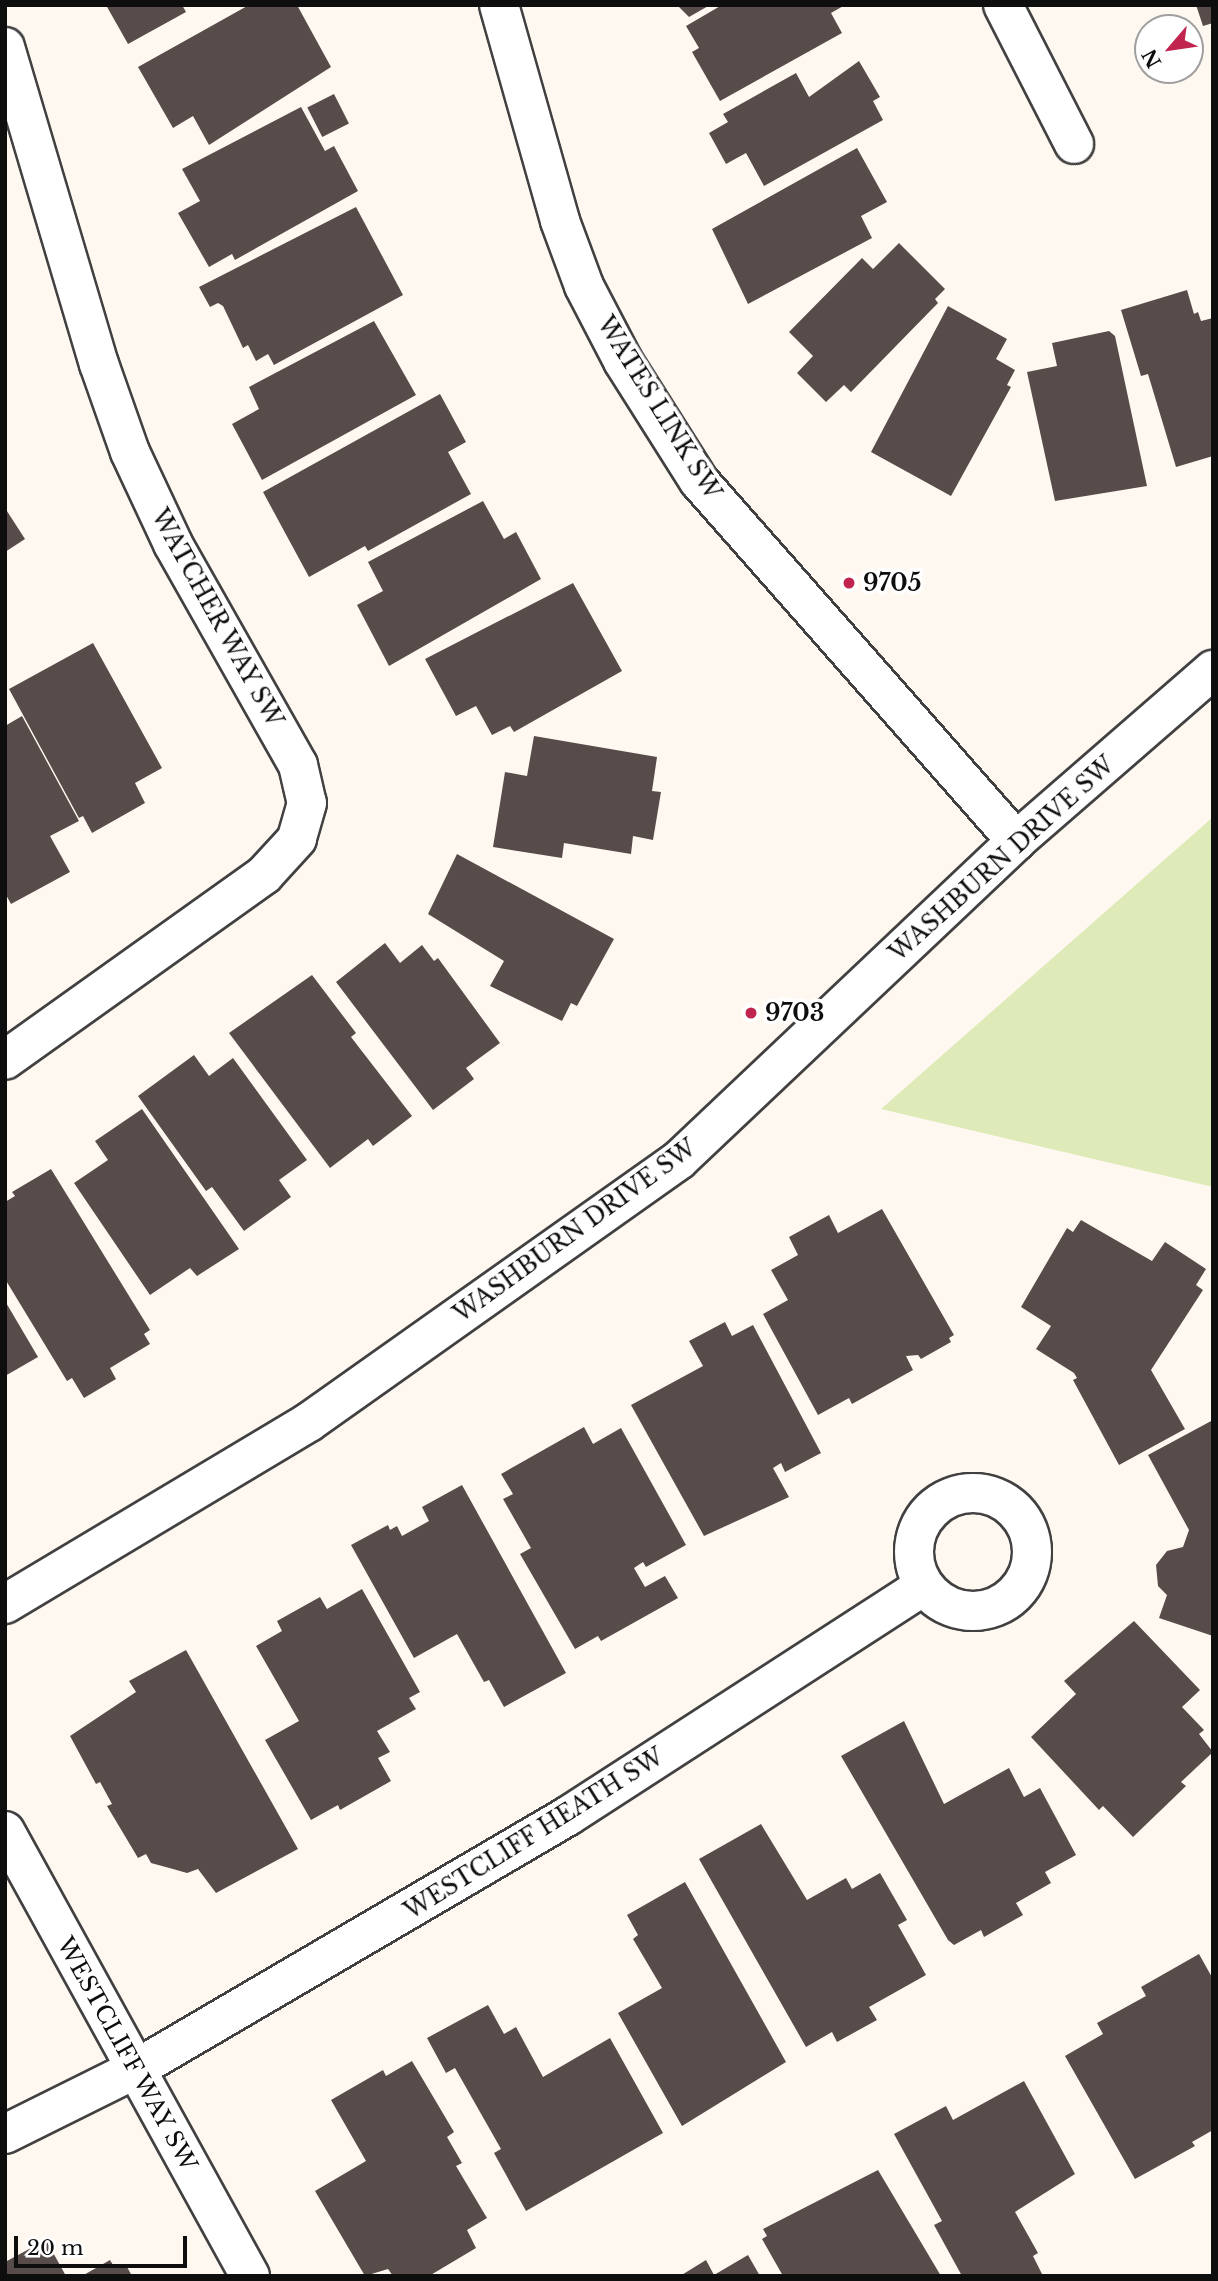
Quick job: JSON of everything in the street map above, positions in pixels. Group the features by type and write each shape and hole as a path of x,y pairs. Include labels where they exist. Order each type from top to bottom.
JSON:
{"street":[{"name":"WATES LINK SW","path":"499,5 560,221 584,286 623,361 699,481 1016,841"},
{"path":"1003,5 1074,144"},
{"name":"WATCHER WAY SW","path":"5,47 99,364 130,452 173,544 298,765 307,803 298,839 264,875 5,1060"},
{"name":"WASHBURN DRIVE SW","path":"5,1604 309,1422 679,1160 1016,841 1213,670"},
{"name":"WESTCLIFF HEATH SW","path":"5,2134 136,2069 568,1816 924,1586"},
{"name":"WESTCLIFF WAY SW","path":"5,1831 250,2276"}],"green space":[{"path":"1213,817 1213,1187 881,1109"}],"building":[{"path":"106,5 182,5 186,12 128,44"},
{"path":"249,5 297,5 331,67 209,145 193,116 173,128 138,67"},
{"path":"677,5 710,5 689,17"},
{"path":"722,5 845,5 831,13 842,33 720,101 692,52 699,48 686,26"},
{"path":"1196,5 1213,5 1213,23 1204,26 1204,14 1199,14"},
{"path":"859,61 880,97 873,101 883,120 764,186 746,153 726,164 709,133 728,122 723,114 796,73 809,97"},
{"path":"334,94 349,123 322,137 307,108"},
{"path":"301,107 325,151 334,146 358,191 235,260 232,254 209,267 178,213 200,201 182,169"},
{"path":"857,148 887,202 861,216 872,238 748,304 712,229"},
{"path":"356,207 403,295 274,365 268,354 256,361 248,345 243,348 223,306 218,303 210,307 199,287"},
{"path":"899,243 945,289 935,299 938,303 851,392 844,385 826,402 797,373 813,356 789,332 862,258 873,269"},
{"path":"1187,290 1194,314 1198,312 1201,321 1213,318 1213,456 1176,467 1148,374 1141,376 1121,310"},
{"path":"948,306 1007,339 996,359 1015,370 1007,385 1011,387 951,496 871,452"},
{"path":"374,321 416,395 262,480 232,424 259,409 249,387"},
{"path":"1109,331 1115,336 1147,486 1055,501 1027,372 1057,366 1052,343"},
{"path":"440,394 466,442 448,452 471,494 368,551 365,546 309,577 263,492"},
{"path":"483,501 504,539 516,532 541,579 389,666 357,605 383,591 368,562"},
{"path":"5,508 25,539 5,552"},
{"path":"573,583 622,671 514,732 510,726 492,735 476,706 456,716 425,659"},
{"path":"93,643 162,768 135,783 145,803 92,833 83,816 79,818 9,689"},
{"path":"22,716 79,821 50,836 70,872 11,904 5,893 5,726"},
{"path":"534,736 657,757 652,791 661,792 653,840 633,836 631,854 564,843 562,858 493,847 505,772 527,776"},
{"path":"457,854 614,939 577,1006 571,1003 562,1021 490,986 504,961 428,914"},
{"path":"385,943 400,963 422,945 434,961 438,958 500,1043 466,1068 474,1079 433,1110 336,982"},
{"path":"312,975 356,1033 351,1037 412,1116 373,1146 368,1139 330,1168 229,1033"},
{"path":"194,1055 209,1076 233,1058 307,1160 279,1180 291,1197 244,1231 212,1187 206,1191 138,1096"},
{"path":"142,1109 239,1249 197,1276 190,1268 150,1295 74,1183 108,1160 95,1141"},
{"path":"51,1169 150,1330 144,1334 150,1344 110,1368 116,1379 84,1398 72,1378 67,1381 5,1279 5,1202 15,1196 12,1192"},
{"path":"882,1209 954,1335 949,1338 951,1342 921,1359 918,1355 906,1356 913,1370 852,1404 849,1398 818,1415 763,1314 788,1300 771,1270 798,1255 789,1237 829,1215 838,1233"},
{"path":"1081,1220 1152,1261 1165,1242 1206,1269 1196,1285 1203,1290 1151,1370 1185,1429 1119,1465 1073,1380 1077,1378 1074,1373 1036,1349 1051,1326 1021,1307 1067,1228 1073,1232"},
{"path":"5,1301 38,1357 5,1376"},
{"path":"725,1322 732,1336 753,1325 821,1453 785,1472 781,1463 773,1468 789,1497 704,1536 631,1405 703,1366 689,1341"},
{"path":"1213,1420 1213,1636 1159,1618 1167,1595 1158,1586 1156,1565 1167,1551 1183,1547 1189,1530 1148,1455"},
{"path":"584,1427 593,1444 621,1428 686,1545 646,1567 643,1562 634,1568 645,1587 665,1576 678,1598 601,1641 598,1636 575,1649 520,1554 531,1548 503,1499 513,1494 501,1474"},
{"path":"462,1485 566,1673 504,1707 489,1680 484,1682 457,1634 414,1658 351,1545 388,1525 390,1530 397,1526 402,1536 429,1521 422,1507"},
{"path":"362,1589 420,1692 409,1698 416,1709 377,1731 390,1752 378,1758 391,1781 340,1810 338,1805 311,1820 265,1740 299,1721 256,1646 282,1631 277,1621 320,1597 327,1609"},
{"path":"1134,1621 1200,1690 1182,1707 1204,1730 1199,1734 1213,1752 1181,1782 1186,1786 1133,1837 1103,1806 1099,1810 1031,1737 1076,1694 1064,1681"},
{"path":"186,1650 298,1849 216,1893 198,1869 187,1873 151,1863 146,1854 138,1858 107,1806 112,1804 100,1782 96,1784 70,1736 136,1692 129,1681"},
{"path":"904,1721 944,1804 1009,1768 1024,1797 1040,1788 1076,1855 1045,1872 1051,1883 1016,1903 1023,1915 984,1937 981,1930 954,1945 948,1940 841,1756"},
{"path":"761,1824 807,1900 846,1878 852,1889 880,1873 907,1920 898,1925 926,1975 869,2007 877,2020 837,2042 832,2032 806,2047 699,1859"},
{"path":"685,1882 786,2062 682,2126 618,2013 662,1988 633,1939 638,1935 627,1915"},
{"path":"1199,1954 1213,1979 1213,2130 1192,2142 1195,2146 1135,2179 1065,2056 1103,2034 1097,2023 1146,1996 1141,1987"},
{"path":"488,2005 504,2034 516,2027 543,2077 610,2038 663,2133 526,2211 494,2153 501,2149 455,2068 446,2073 427,2038"},
{"path":"412,2061 454,2132 447,2137 462,2163 456,2166 487,2218 467,2230 476,2248 429,2276 393,2276 388,2269 365,2276 315,2191 366,2161 331,2100 383,2070 386,2076"},
{"path":"1024,2081 1075,2174 1015,2212 1038,2253 1033,2256 1043,2276 962,2276 934,2225 942,2221 894,2134 946,2106 953,2120"},
{"path":"878,2170 941,2276 783,2276 762,2239 767,2236 763,2229"},
{"path":"46,2240 66,2276 5,2276 5,2262"},
{"path":"748,2255 760,2276 680,2276 706,2260 714,2275"},
{"path":"110,2260 113,2265 126,2265 132,2276 82,2276"}],"place":[{"name":"9705","path":"849,583"},
{"name":"9703","path":"751,1013"}]}
